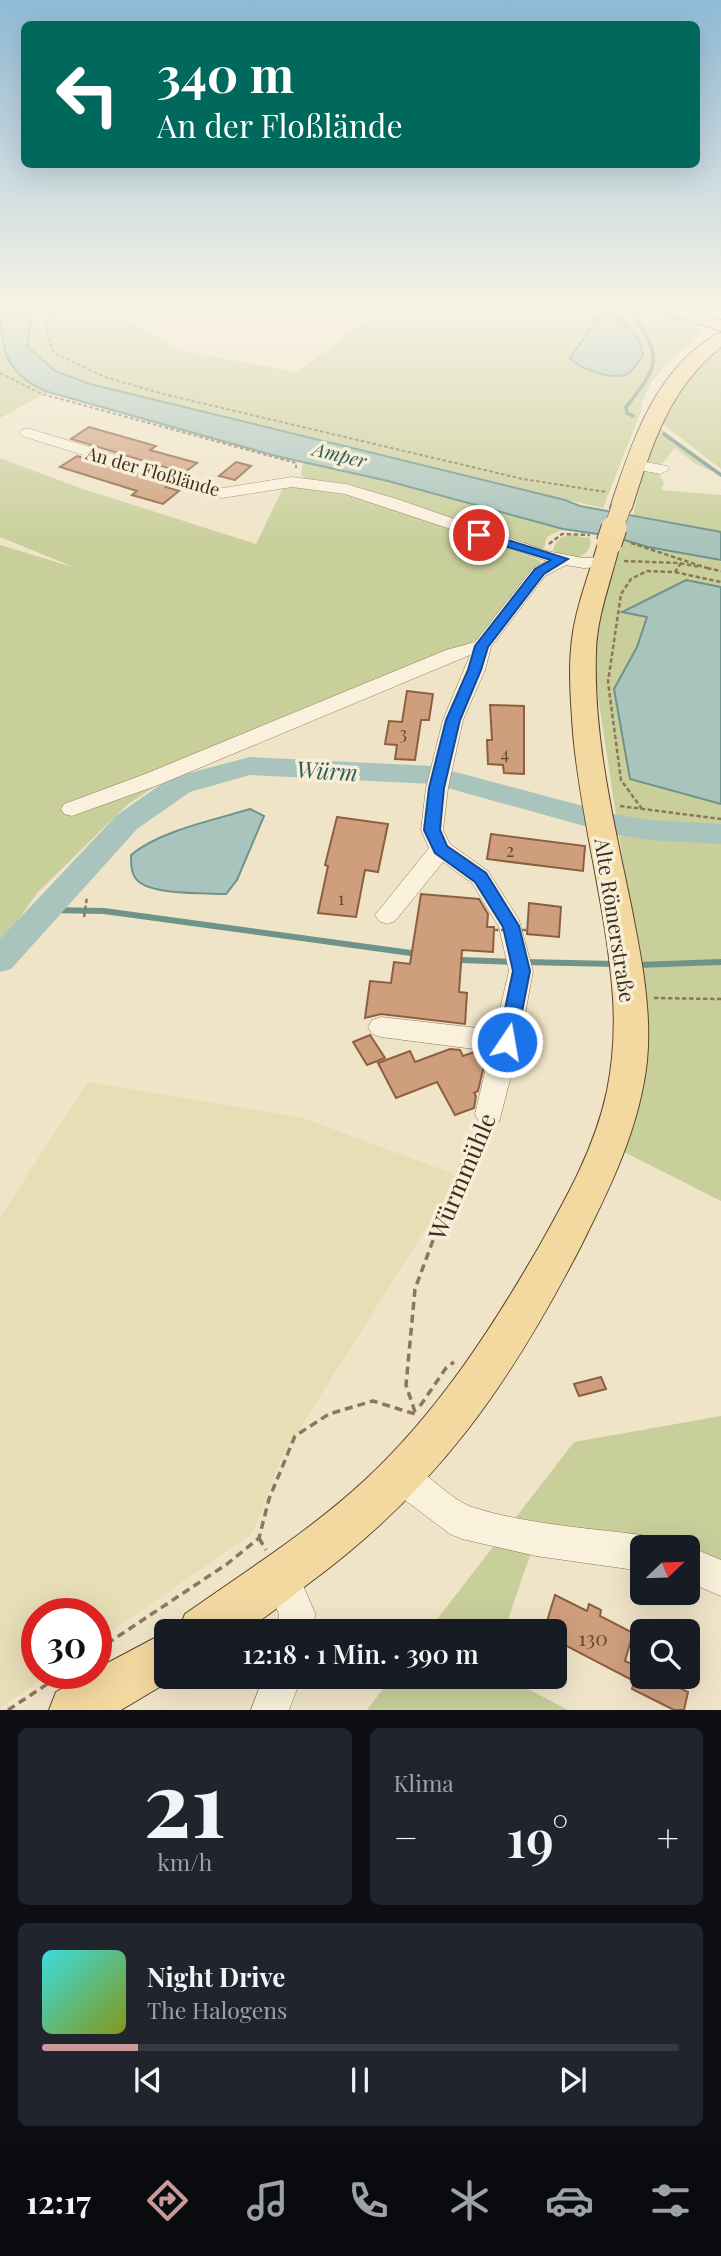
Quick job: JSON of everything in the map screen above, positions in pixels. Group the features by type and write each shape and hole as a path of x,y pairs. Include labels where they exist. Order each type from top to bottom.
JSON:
{"main road":[{"name":"Alte Römerstraße","path":"219,1619 328,1541 415,1445 479,1381 518,1321 577,1216 604,1157 625,1086 632,1031 627,973 585,723 583,650 619,499 635,465 650,422 672,386"},
{"path":"74,1710 154,1663"}],"street":[{"name":"An der Floßlände","path":"27,433 222,493 292,482 346,489 391,502 479,535 553,557 583,563 606,552"},
{"path":"635,465 661,469"},
{"path":"387,915 441,849 432,830 439,778 453,720 475,670 482,646 553,557"},
{"path":"72,809 153,779 453,654 482,646"},
{"name":"Würmmühle","path":"441,849 480,877 511,926 521,971 489,1114"},
{"path":"381,1027 507,1042"},
{"path":"415,1445 462,1522 536,1538 630,1551"},
{"path":"280,1576 296,1619"},
{"path":"270,1710 278,1689"}],"path":[{"path":"26,386 42,394 296,463 292,482"},
{"path":"135,386 523,479 619,499"},
{"path":"553,557 551,539 558,534 580,534"},
{"path":"651,549 666,557 694,562 707,568"},
{"path":"606,552 640,560 681,563 721,571"},
{"path":"675,572 681,563"},
{"path":"642,809 621,780 608,682 621,594 631,579 647,571 675,572 721,582"},
{"path":"597,803 721,819"},
{"path":"84,916 86,897"},
{"path":"627,973 721,999"},
{"name":"Würmmühle","path":"415,1445 406,1385 415,1289 460,1166 489,1114"},
{"path":"112,1640 227,1564 259,1538 269,1499 295,1436 329,1414 373,1401 415,1445 446,1368 456,1360"},
{"path":"8,1710 40,1689"}],"shaded area":[{"path":"88,1082 303,1118 459,1176 282,1457 253,1533 112,1631 112,1598 21,1598 21,1689 28,1689 0,1708 0,1217"}],"green space":[{"path":"0,386 36,386 48,392 0,418"},
{"path":"97,386 650,386 603,508 401,462"},
{"path":"683,386 721,386 721,469 659,421"},
{"path":"656,425 720,474 697,465 675,448 658,468 646,465"},
{"path":"0,458 80,488 256,544 285,484 344,492 388,505 541,561 538,569 525,577 484,637 209,750 127,805 37,893 0,946 0,545 76,568 0,537"},
{"path":"303,462 388,481 563,529 547,537 544,548 537,550 349,486 305,479 301,474"},
{"path":"645,468 657,470 664,483 661,490 721,495 721,532 633,515"},
{"path":"570,535 590,538 588,550 578,558 557,554 553,550 559,540"},
{"path":"624,539 648,547 721,560 721,587 686,580 623,611 647,617 637,647 614,689 630,779 721,804 721,1201 622,1151 642,988 594,669 606,581"},
{"path":"721,1416 721,1578 700,1569 700,1535 630,1535 630,1551 536,1538 508,1619 437,1619 574,1442"},
{"path":"383,1689 528,1689 568,1710 367,1710"}],"water":[{"name":"Amper","path":"36,386 97,386 565,500 580,506 721,532 721,560 648,547 611,536 563,529 388,481 276,456 48,392"},
{"path":"686,580 721,587 721,804 630,779 614,689 637,647 647,617 622,612"},
{"path":"250,809 264,816 237,880 226,894 155,889 145,886 134,876 131,855 156,839"}],"building":[{"path":"89,427 156,446 150,450 197,463 184,473 71,439"},
{"path":"77,456 170,484 166,487 179,491 163,504 132,495 137,491 60,467"},
{"path":"236,462 251,466 235,480 219,476"},
{"path":"407,691 433,694 429,720 421,720 415,760 395,759 397,745 385,744 389,721 402,722"},
{"path":"490,705 524,706 524,774 504,773 503,765 488,764 487,740 492,740"},
{"path":"337,817 388,824 378,872 365,870 356,917 318,913 328,866 325,865"},
{"path":"491,834 585,846 583,871 487,859"},
{"path":"421,894 479,899 488,914 487,927 494,927 493,952 462,950 459,992 467,993 465,1024 381,1014 365,1018 370,981 391,983 394,962 410,964"},
{"path":"529,903 561,907 559,937 527,934"},
{"path":"370,1035 385,1058 367,1065 353,1042"},
{"path":"450,1049 460,1050 463,1056 474,1052 487,1053 478,1091 474,1093 474,1108 455,1115 437,1082 396,1098 378,1063 410,1051 415,1062"},
{"path":"601,1377 606,1389 579,1396 574,1384"},
{"path":"555,1595 587,1611 589,1604 601,1610 600,1616 630,1631 625,1661 630,1663 630,1679 567,1646 567,1619 548,1619"},
{"path":"632,1689 682,1689 688,1692 684,1710 674,1710"}],"waterway":[{"path":"633,416 627,413 626,407 642,386"},
{"path":"664,434 721,475"},
{"name":"Würm","path":"0,960 127,822 180,785 250,766 433,775 613,824 648,830 721,834"},
{"path":"47,910 104,911 411,953"},
{"path":"461,960 514,962"},
{"path":"524,962 615,964"},
{"path":"636,965 721,962"}],"route":[{"path":"479,535 562,559 540,572 530,582 482,646 475,670 453,720 437,788 432,830 441,849 480,877 511,926 521,971 507,1042"}]}
